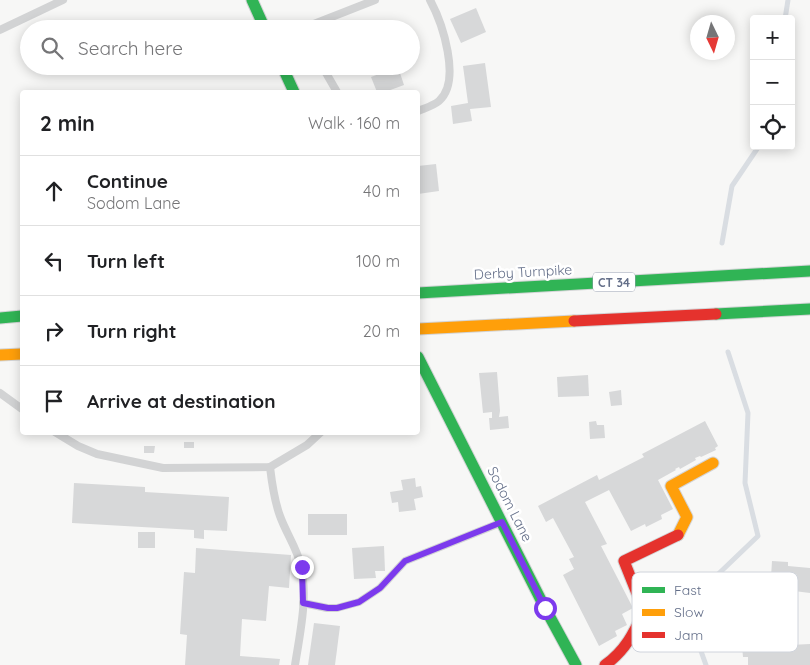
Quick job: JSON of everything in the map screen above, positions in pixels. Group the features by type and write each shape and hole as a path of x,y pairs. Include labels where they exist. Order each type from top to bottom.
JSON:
{"main road":[{"path":"252,0 261,20"},
{"path":"286,75 293,90"},
{"name":"Derby Turnpike","path":"420,293 810,271"},
{"path":"420,329 810,309"},
{"path":"0,318 20,316"},
{"path":"0,355 20,354"},
{"name":"Sodom Lane","path":"420,361 490,502 576,665"},
{"path":"632,582 624,562 680,534 687,517 671,486 713,463"},
{"path":"605,665 617,657 632,638"}],"lane":[{"path":"21,20 63,0"},
{"path":"324,20 375,0"},
{"path":"420,110 440,100 448,86 450,77 446,40 430,0"},
{"path":"0,30 20,20"},
{"path":"327,75 336,90"},
{"path":"0,393 20,408"},
{"path":"60,435 78,446 97,454 164,468 270,467 307,445 318,435"},
{"path":"270,467 274,499 302,567 303,603 295,665"},
{"path":"303,603 337,608 359,602 380,588 405,561 502,522"}],"building":[{"path":"476,8 486,32 461,43 450,19"},
{"path":"485,63 491,107 470,109 472,121 453,124 451,106 468,103 463,66"},
{"path":"376,75 401,75 404,85 390,90 376,90 371,77"},
{"path":"436,164 439,191 420,194 420,166"},
{"path":"497,372 499,417 508,416 509,428 490,430 489,418 492,418 492,412 483,413 479,373"},
{"path":"588,375 589,396 558,397 557,377"},
{"path":"621,390 622,405 611,406 609,392"},
{"path":"596,421 597,425 604,425 605,438 590,439 589,422"},
{"path":"705,421 718,446 715,448 716,450 695,458 696,460 680,469 679,467 675,469 658,480 673,509 661,515 662,519 646,527 645,524 631,531 609,490 585,502 607,544 601,546 632,606 632,609 622,614 627,625 615,631 617,636 599,646 563,575 574,569 569,559 574,557 553,518 546,522 538,506 597,475 599,480 644,457 642,454"},
{"path":"184,442 194,442 194,448 184,448"},
{"path":"144,446 155,446 154,453 144,453"},
{"path":"415,478 416,487 421,486 423,497 414,499 416,510 399,512 398,502 392,503 390,492 403,490 401,480"},
{"path":"74,483 145,487 145,492 229,497 227,531 204,530 204,539 194,538 194,530 72,523"},
{"path":"308,514 347,514 347,535 308,535"},
{"path":"138,532 155,532 155,548 138,548"},
{"path":"384,546 385,571 375,571 376,578 354,579 352,548"},
{"path":"196,548 291,555 289,588 269,586 266,621 242,619 240,656 280,659 279,665 185,665 187,635 180,634 184,572 195,573"},
{"path":"772,561 788,562 788,566 810,568 810,593 798,592 798,572 771,572"},
{"path":"314,623 340,626 335,665 308,665"},
{"path":"810,644 810,665 748,665 748,657 743,657 743,652 798,652 798,645"}],"waterway":[{"path":"786,15 788,0"},
{"path":"722,243 732,186 756,150"},
{"path":"720,572 758,536 745,483 748,413 728,352"},
{"path":"701,652 706,665"}],"traffic: fast":[{"path":"252,0 261,20"},
{"path":"286,75 293,90"},
{"path":"420,293 810,271"},
{"path":"716,314 810,309"},
{"path":"0,318 20,316"},
{"path":"420,361 545,608 576,665"}],"traffic: slow":[{"path":"420,329 574,321"},
{"path":"0,355 20,354"},
{"path":"678,535 687,517 671,486 713,463"}],"traffic: jam":[{"path":"574,321 716,314"},
{"path":"632,581 624,561 678,535"},
{"path":"605,665 618,654 632,634"}],"route":[{"path":"302,567 303,603 328,608 348,606 369,597 392,577 405,561 502,522 545,608"}]}
